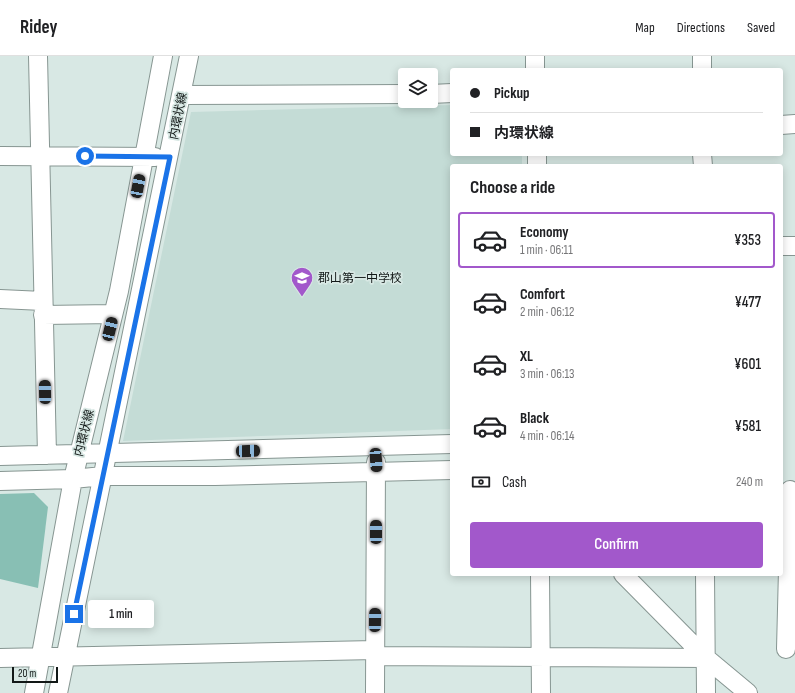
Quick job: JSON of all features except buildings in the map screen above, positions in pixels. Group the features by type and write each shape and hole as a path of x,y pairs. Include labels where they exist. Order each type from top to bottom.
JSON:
{"street":[{"path":"38,56 47,455"},
{"name":"内環状線","path":"34,693 39,658 73,479 114,314 163,56"},
{"name":"内環状線","path":"58,693 170,157 189,56"},
{"path":"535,56 535,68"},
{"path":"702,56 702,68"},
{"path":"438,94 450,93"},
{"path":"182,95 398,94"},
{"path":"783,125 795,124"},
{"path":"0,156 41,155 170,157"},
{"path":"783,246 795,246"},
{"path":"0,299 43,308 114,314"},
{"path":"0,456 108,452 216,452 450,446"},
{"path":"375,447 377,473 375,693"},
{"path":"215,476 216,452"},
{"path":"0,481 73,479 103,476 215,476 450,470"},
{"path":"786,649 788,490"},
{"path":"540,576 541,693"},
{"path":"625,576 706,658 748,693"},
{"path":"706,576 706,693"},
{"path":"0,658 375,653 541,658 706,658"}],"shaded area":[{"name":"郡山第一中学校","path":"438,105 450,105 450,156 522,156 522,164 450,164 450,429 123,441 191,112 398,106 398,108 438,108"}],"green space":[{"path":"34,493 48,507 38,588 0,579 0,494"}],"place":[{"name":"郡山第一中学校","path":"302,298"}],"route":[{"path":"74,614 170,157 85,156"}]}
